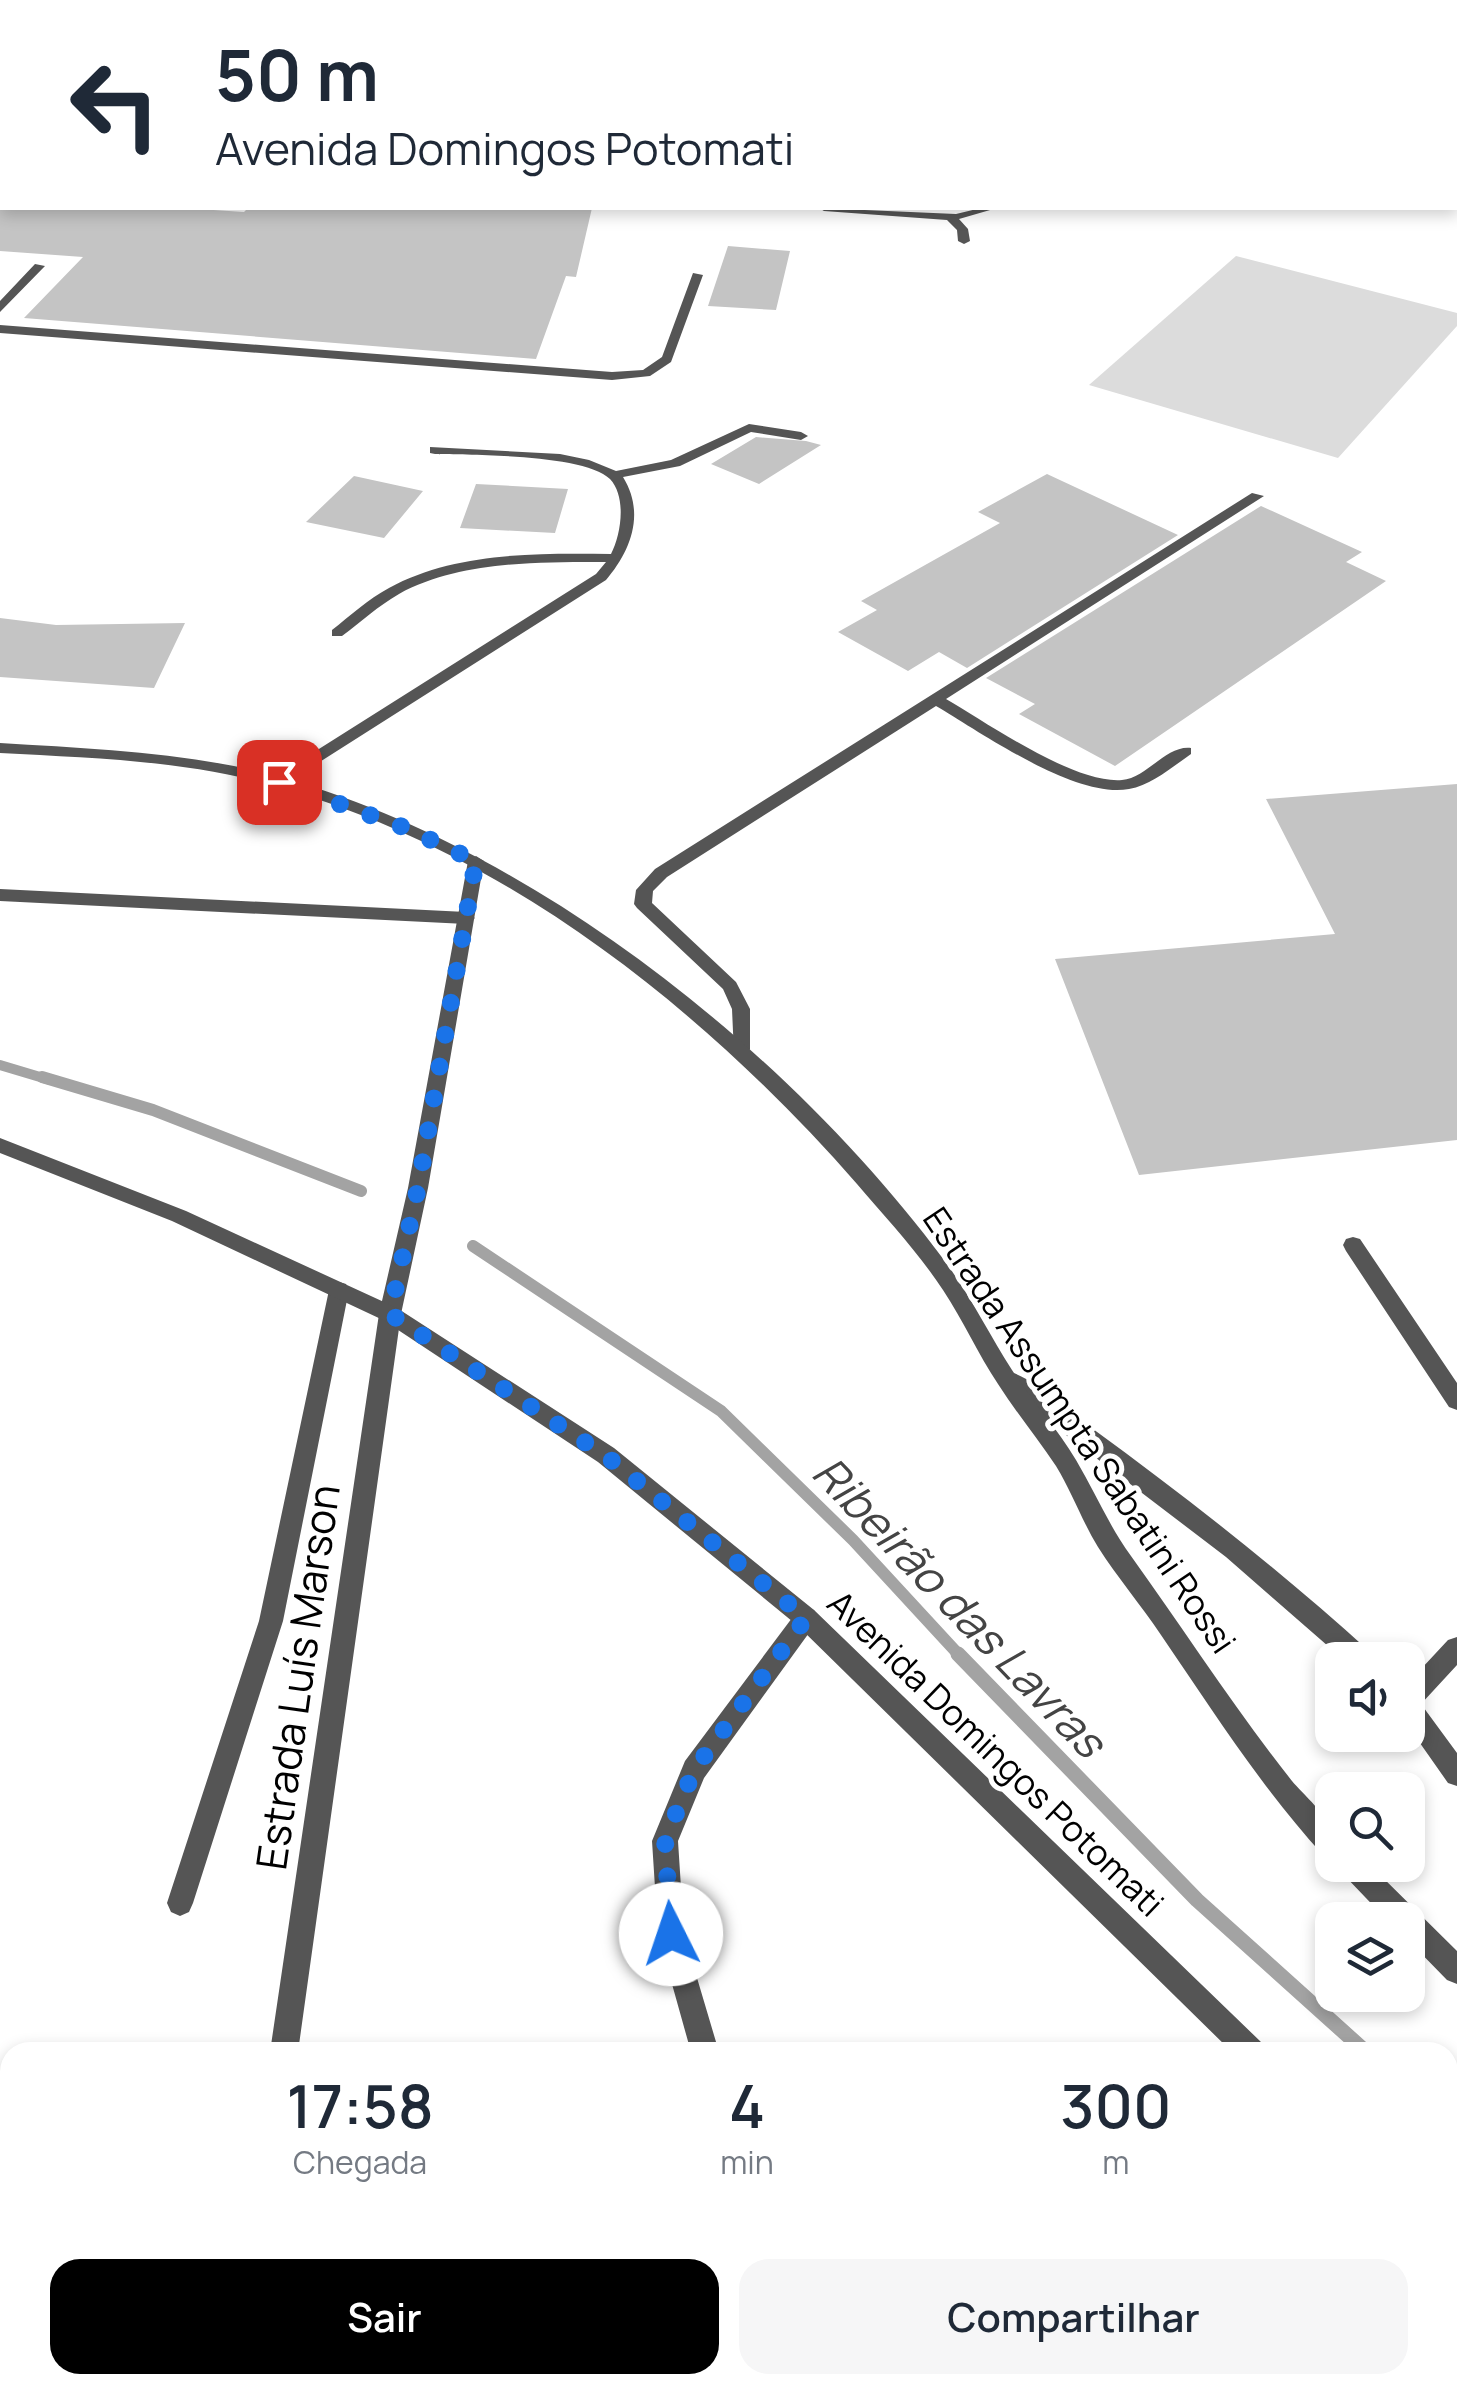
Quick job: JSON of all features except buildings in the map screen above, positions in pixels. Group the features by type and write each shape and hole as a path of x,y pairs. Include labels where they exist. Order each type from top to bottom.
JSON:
{"street":[{"path":"856,210 950,216 982,210"},
{"path":"950,216 962,228 964,241"},
{"path":"0,308 39,266"},
{"path":"0,329 612,376 646,373 666,358 697,275"},
{"path":"615,475 675,463 749,428 801,436"},
{"path":"279,782 601,577 618,558 626,539 628,512 615,475 598,466 558,458 434,450"},
{"path":"740,1049 742,1009 730,986 643,904 645,890 661,873 1258,496"},
{"path":"336,632 395,590 424,578 514,561 618,558"},
{"path":"936,700 1061,770 1092,782 1126,785 1186,751"},
{"name":"Estrada Assumpta Sabatini Rossi","path":"0,748 130,758 279,782 403,827 476,861 636,968 740,1049 840,1148 944,1274 1005,1377 1066,1462 1104,1536 1228,1716 1315,1828"},
{"name":"Estrada Luís Marson","path":"285,2042 390,1314 418,1188 476,861"},
{"path":"0,895 466,918"},
{"name":"Avenida Domingos Potomati","path":"0,1145 179,1216 390,1314 606,1456 806,1618 1241,2042"},
{"path":"1352,1245 1457,1401"},
{"path":"180,1903 271,1620 339,1290"},
{"path":"1005,1377 1204,1524 1304,1605 1342,1642"},
{"path":"702,2042 671,1934 665,1840 694,1770 806,1618"},
{"path":"1425,1684 1457,1648"},
{"path":"1425,1728 1457,1774"},
{"path":"1368,1882 1388,1902"},
{"path":"1425,1939 1457,1970"}],"shaded area":[{"path":"1236,256 1457,313 1457,326 1338,458 1089,385"}],"waterway":[{"name":"Ribeirão das Lavras","path":"0,1065 50,1080"},
{"name":"Ribeirão das Lavras","path":"42,1077 153,1110 361,1191"},
{"name":"Ribeirão das Lavras","path":"473,1246 721,1411 853,1540 960,1656"},
{"name":"Ribeirão das Lavras","path":"958,1654 1197,1900 1355,2042"}],"route":[{"path":"279,782 403,827 476,861 418,1188 390,1314 606,1456 806,1618 694,1770 665,1840 671,1934"}]}
